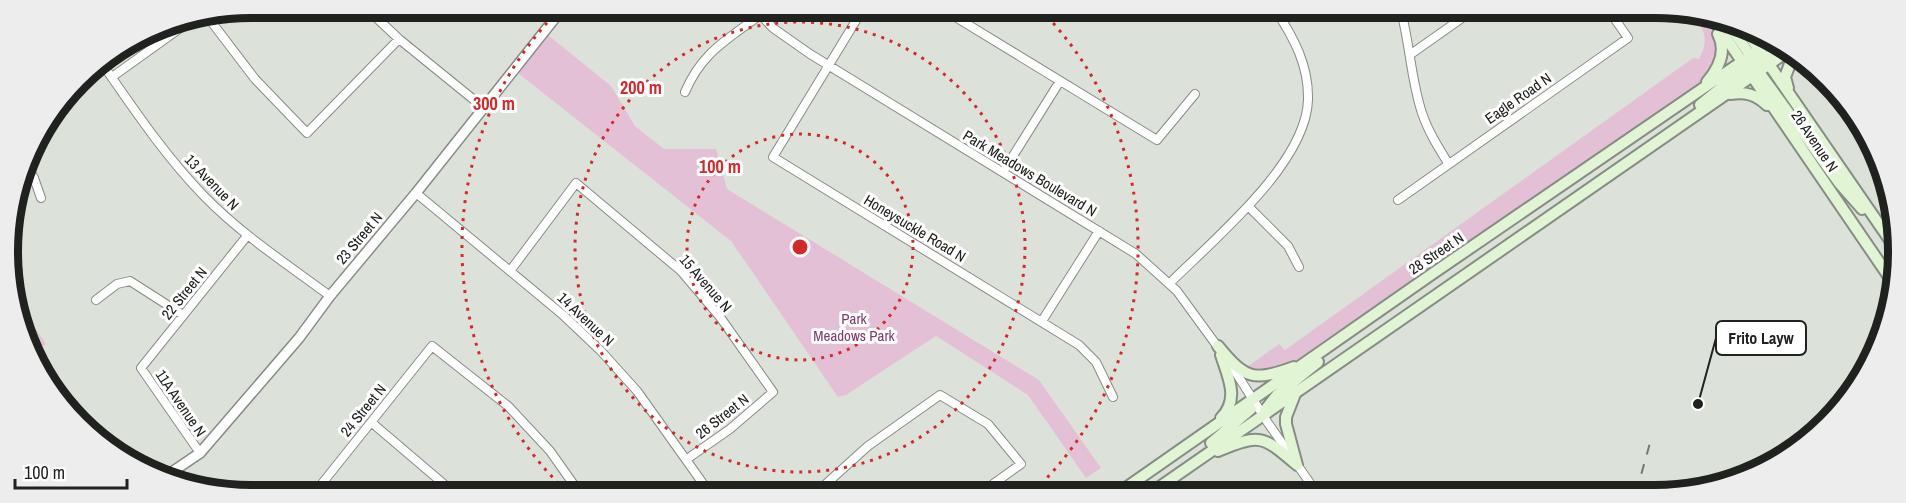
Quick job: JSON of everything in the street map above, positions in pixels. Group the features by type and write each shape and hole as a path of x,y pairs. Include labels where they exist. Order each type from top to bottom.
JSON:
{"main road":[{"path":"1696,94 1717,70 1722,56 1722,41 1714,26"},
{"name":"26 Avenue N","path":"1721,28 1788,91 1888,239"},
{"path":"1734,32 1840,184 1888,240"},
{"name":"26 Avenue N","path":"1748,38 1756,63 1780,116 1887,274"},
{"name":"28 Street N","path":"1161,485 1726,95 1768,47"},
{"path":"1656,143 1700,105 1774,51"},
{"name":"28 Street N","path":"1130,485 1309,362 1362,322 1696,94 1756,63 1780,54"},
{"path":"1788,91 1785,77 1791,62"},
{"path":"1726,95 1743,92 1757,96 1780,116"},
{"path":"1859,233 1888,268"},
{"path":"1263,414 1276,395 1305,374 1362,322"},
{"path":"1218,346 1231,362 1252,376 1259,377 1280,372 1309,362"},
{"path":"1202,436 1228,410 1232,399 1231,385 1218,346"},
{"path":"1296,391 1290,403 1286,424 1297,465"},
{"path":"1156,485 1249,412 1254,400"},
{"path":"1200,459 1233,445 1257,439 1267,441 1297,465"}],"street":[{"path":"377,18 484,108"},
{"name":"23 Street N","path":"173,472 200,453 299,338 330,296 416,194 556,18"},
{"path":"685,92 694,71 705,57 750,18"},
{"name":"Park Meadows Boulevard N","path":"763,18 773,28 829,66 1136,254 1170,283 1184,299 1311,485"},
{"path":"829,66 858,18"},
{"path":"957,18 1156,140 1195,94"},
{"path":"1170,283 1248,206 1292,149 1303,125 1308,101 1307,84 1302,61 1283,18"},
{"path":"1403,18 1423,116 1448,163"},
{"path":"1411,54 1462,18"},
{"name":"Eagle Road N","path":"1398,200 1628,38 1614,18"},
{"path":"211,21 255,79 308,133 399,39"},
{"path":"112,77 179,29"},
{"name":"Honeysuckle Road N","path":"829,66 773,157 1042,321 1088,352 1101,370 1113,397"},
{"name":"13 Avenue N","path":"106,69 167,155 205,197 247,236 330,296"},
{"path":"1003,172 1060,81"},
{"path":"31,173 41,198"},
{"name":"15 Avenue N","path":"510,271 576,183 681,271 720,317 773,392"},
{"name":"14 Avenue N","path":"416,194 563,315 600,350 637,391 704,485"},
{"path":"1248,206 1288,246 1299,267"},
{"path":"1042,321 1099,231"},
{"name":"22 Street N","path":"141,368 247,236"},
{"path":"96,300 117,284 130,281 183,315"},
{"name":"24 Street N","path":"321,485 432,346 508,406 550,451 574,485"},
{"name":"11A Avenue N","path":"141,368 200,453"},
{"name":"26 Street N","path":"687,459 730,429 773,392"},
{"path":"826,485 868,446 940,395 988,424 1021,465 992,485"},
{"path":"371,422 445,485"},
{"path":"831,481 834,485"}],"green space":[{"path":"1697,22 1709,24 1719,42 1715,69 1693,90 1309,353 1272,371 1247,367 1279,344 1285,350 1693,58 1699,59 1705,39"},
{"name":"Park Meadows Park","path":"543,31 611,86 635,126 664,149 716,149 727,189 1039,380 1101,468 1086,478 1028,395 936,336 846,395 838,397 731,241 514,70"},
{"path":"27,317 46,344 39,349"}],"railway":[{"path":"1638,485 1650,443"}],"place":[{"name":"Frito Layw","path":"1698,404"}]}
